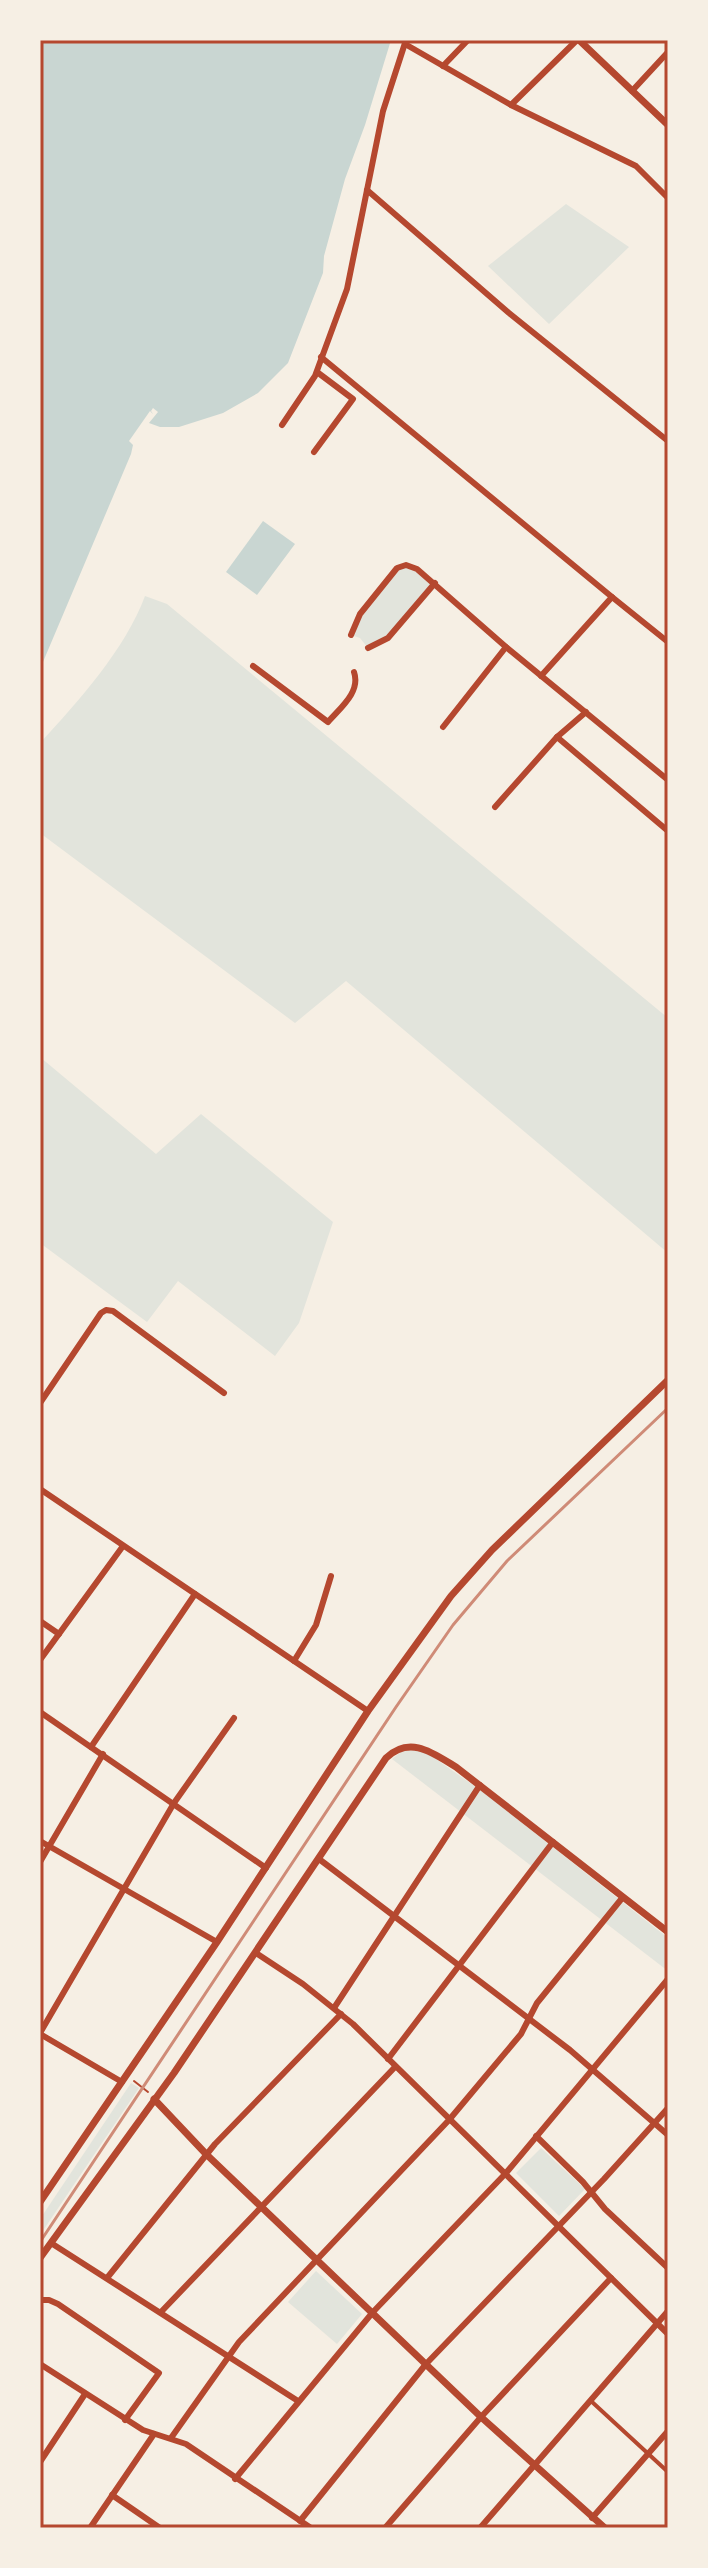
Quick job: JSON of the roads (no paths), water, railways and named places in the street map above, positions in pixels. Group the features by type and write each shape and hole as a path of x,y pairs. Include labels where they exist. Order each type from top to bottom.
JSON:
{"street":[{"path":"443,66 468,40"},
{"path":"511,105 578,40 668,125"},
{"path":"282,425 317,372 347,289 383,111 405,42 511,105 636,166 668,198"},
{"path":"632,91 668,52"},
{"path":"367,190 509,313 668,441"},
{"path":"321,357 668,642"},
{"path":"314,452 353,399 317,372"},
{"path":"351,635 360,614 400,566 417,569 506,647 668,780"},
{"path":"368,648 388,638 435,583"},
{"path":"541,676 612,597"},
{"path":"443,727 506,647"},
{"path":"253,666 328,722 355,689 357,679 354,672"},
{"path":"495,807 557,737 586,712"},
{"path":"557,737 668,831"},
{"path":"40,1403 106,1310 113,1311 224,1393"},
{"path":"40,2202 217,1942 368,1711 467,1577 668,1380"},
{"path":"40,1489 368,1711"},
{"path":"40,1660 123,1546"},
{"path":"294,1661 316,1625 331,1576"},
{"path":"91,1747 195,1594"},
{"path":"40,1621 59,1634"},
{"path":"40,1712 266,1868"},
{"path":"125,2079 40,2034 174,1803 234,1718"},
{"path":"40,2258 256,1953 389,1755 401,1748 419,1746 456,1767 668,1932"},
{"path":"40,1862 103,1754"},
{"path":"334,2008 480,1785"},
{"path":"40,1841 217,1942"},
{"path":"388,2059 553,1842"},
{"path":"319,1859 592,2068 668,2135"},
{"path":"171,2438 228,2356 266,2312 449,2120 521,2034 537,2003 623,1897"},
{"path":"256,1953 291,1975 341,2014 668,2334"},
{"path":"235,2479 375,2309 506,2173 668,1979"},
{"path":"107,2278 206,2154 341,2014"},
{"path":"161,2312 395,2067"},
{"path":"154,2099 261,2207 375,2309 481,2417 605,2528"},
{"path":"300,2521 426,2364 668,2108"},
{"path":"536,2136 605,2209 668,2268"},
{"path":"51,2243 298,2401"},
{"path":"385,2528 481,2417 611,2278"},
{"path":"40,2300 58,2304 159,2373 125,2420"},
{"path":"480,2528 668,2311"},
{"path":"40,2364 125,2420 154,2434 186,2444 309,2528"},
{"path":"40,2462 85,2394"},
{"path":"591,2401 668,2472"},
{"path":"592,2518 668,2431"},
{"path":"90,2528 154,2434"},
{"path":"112,2495 160,2528"}],"railway":[{"path":"40,2242 453,1625 507,1561 668,1408"}]}
